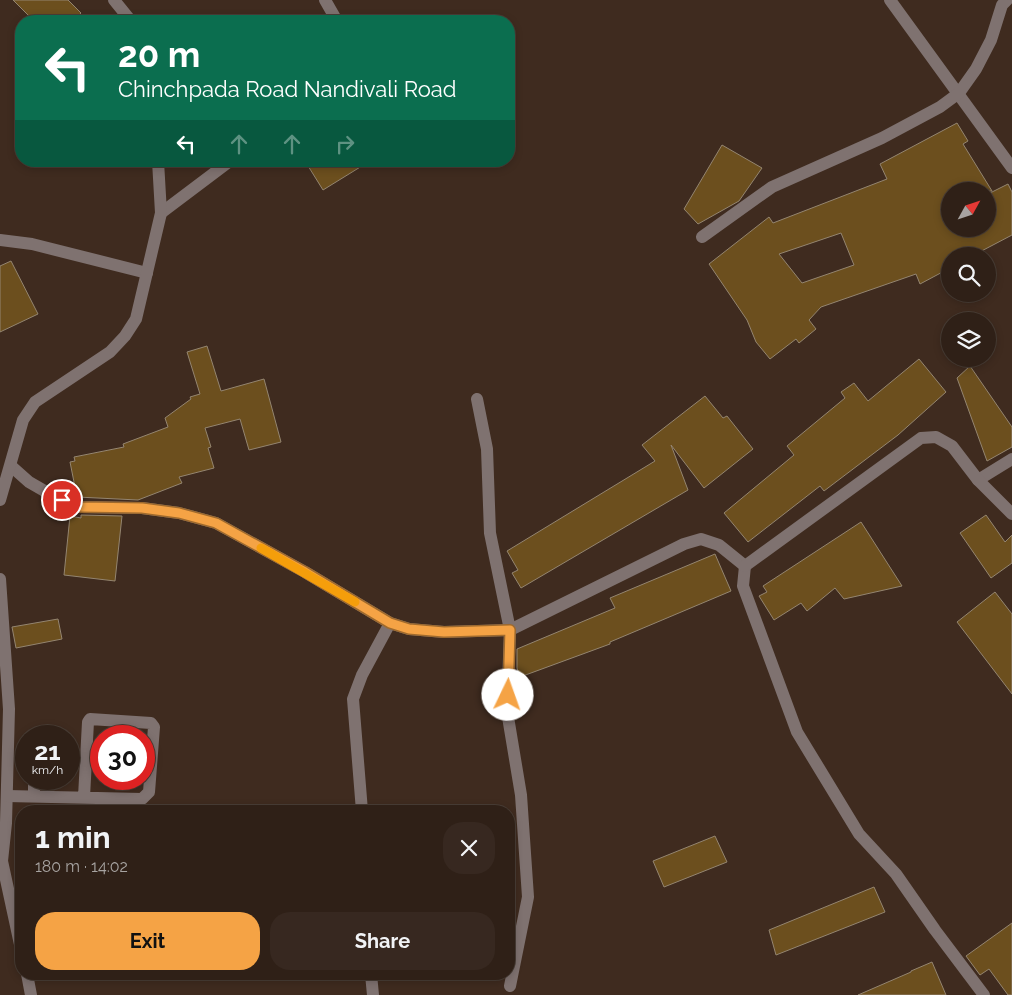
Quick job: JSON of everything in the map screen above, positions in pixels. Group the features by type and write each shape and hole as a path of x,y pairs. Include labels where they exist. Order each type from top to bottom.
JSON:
{"street":[{"path":"114,0 126,15"},
{"path":"325,0 334,15"},
{"path":"890,0 1012,168"},
{"path":"702,237 772,187 925,116 958,92 980,61 990,40 1002,5 1006,0"},
{"path":"0,500 23,420 35,402 110,352 125,336 136,319 161,213 158,167"},
{"path":"161,213 222,167"},
{"path":"0,240 32,244 147,273"},
{"path":"477,399 487,449 490,533 510,630 507,711 521,795 528,897 515,961"},
{"path":"984,995 896,874 859,834 797,732 743,586 745,566 921,438 936,437 952,446 978,480 1012,514"},
{"path":"978,480 1012,459"},
{"path":"11,466 29,482 62,500 81,507 160,510 216,523 305,572 390,623 409,629 444,632 510,630 684,544 701,539 719,545 745,566"},
{"path":"0,579 9,708 7,796 3,824 2,861 15,921"},
{"path":"362,805 353,699 362,675 390,623"},
{"path":"7,796 34,796 84,798 142,799 149,792 154,727 151,723 90,719 88,722 84,798"},
{"path":"34,790 34,796"},
{"path":"27,980 31,995"},
{"path":"372,980 373,995"},
{"path":"510,986 511,980"}],"building":[{"path":"13,0 68,0 81,13 79,15 28,15"},
{"path":"957,123 968,141 963,144 986,182 941,182 941,238 996,238 996,190 1008,184 1012,192 1012,235 989,247 941,247 941,273 920,284 916,274 821,307 809,320 816,329 799,343 796,339 770,359 756,342 747,320 709,264 769,217 773,223 887,179 880,164","holes":["841,233 854,265 802,283 779,254"]},
{"path":"722,145 762,168 739,201 698,224 684,209"},
{"path":"309,167 360,167 323,190"},
{"path":"11,261 38,314 0,332 0,266"},
{"path":"207,346 221,391 264,379 281,442 249,450 240,419 205,428 211,447 208,448 214,468 179,477 182,483 138,500 77,497 70,462 75,461 74,457 124,447 123,444 168,427 165,418 191,399 190,397 200,394 187,352"},
{"path":"919,359 946,392 898,435 824,491 820,486 748,542 724,513 794,455 787,446 845,398 841,392 854,383 868,401"},
{"path":"971,367 1012,427 1012,447 987,461 957,378"},
{"path":"705,396 723,418 727,416 753,449 704,488 671,445 688,490 521,588 512,573 518,570 507,551 655,461 642,445"},
{"path":"81,515 122,516 115,581 64,575 70,516 81,518"},
{"path":"986,515 1005,542 1012,535 1012,563 991,578 960,533"},
{"path":"861,522 902,586 844,599 835,588 807,611 801,603 774,620 759,596 767,592 763,586"},
{"path":"715,554 731,591 610,642 610,644 520,677 517,668 517,649 615,608 610,598"},
{"path":"995,592 1012,614 1012,694 957,622"},
{"path":"58,619 62,639 16,648 12,627"},
{"path":"715,836 727,862 664,887 653,861"},
{"path":"874,887 885,912 776,955 769,930"},
{"path":"1012,923 1012,995 1008,995 989,969 980,975 966,956"},
{"path":"932,962 946,995 858,995 911,972"}],"slow traffic":[{"path":"261,548 355,602"}],"route":[{"path":"62,500 81,507 142,508 179,513 216,523 305,572 390,623 409,629 444,632 510,630 508,695"}]}
